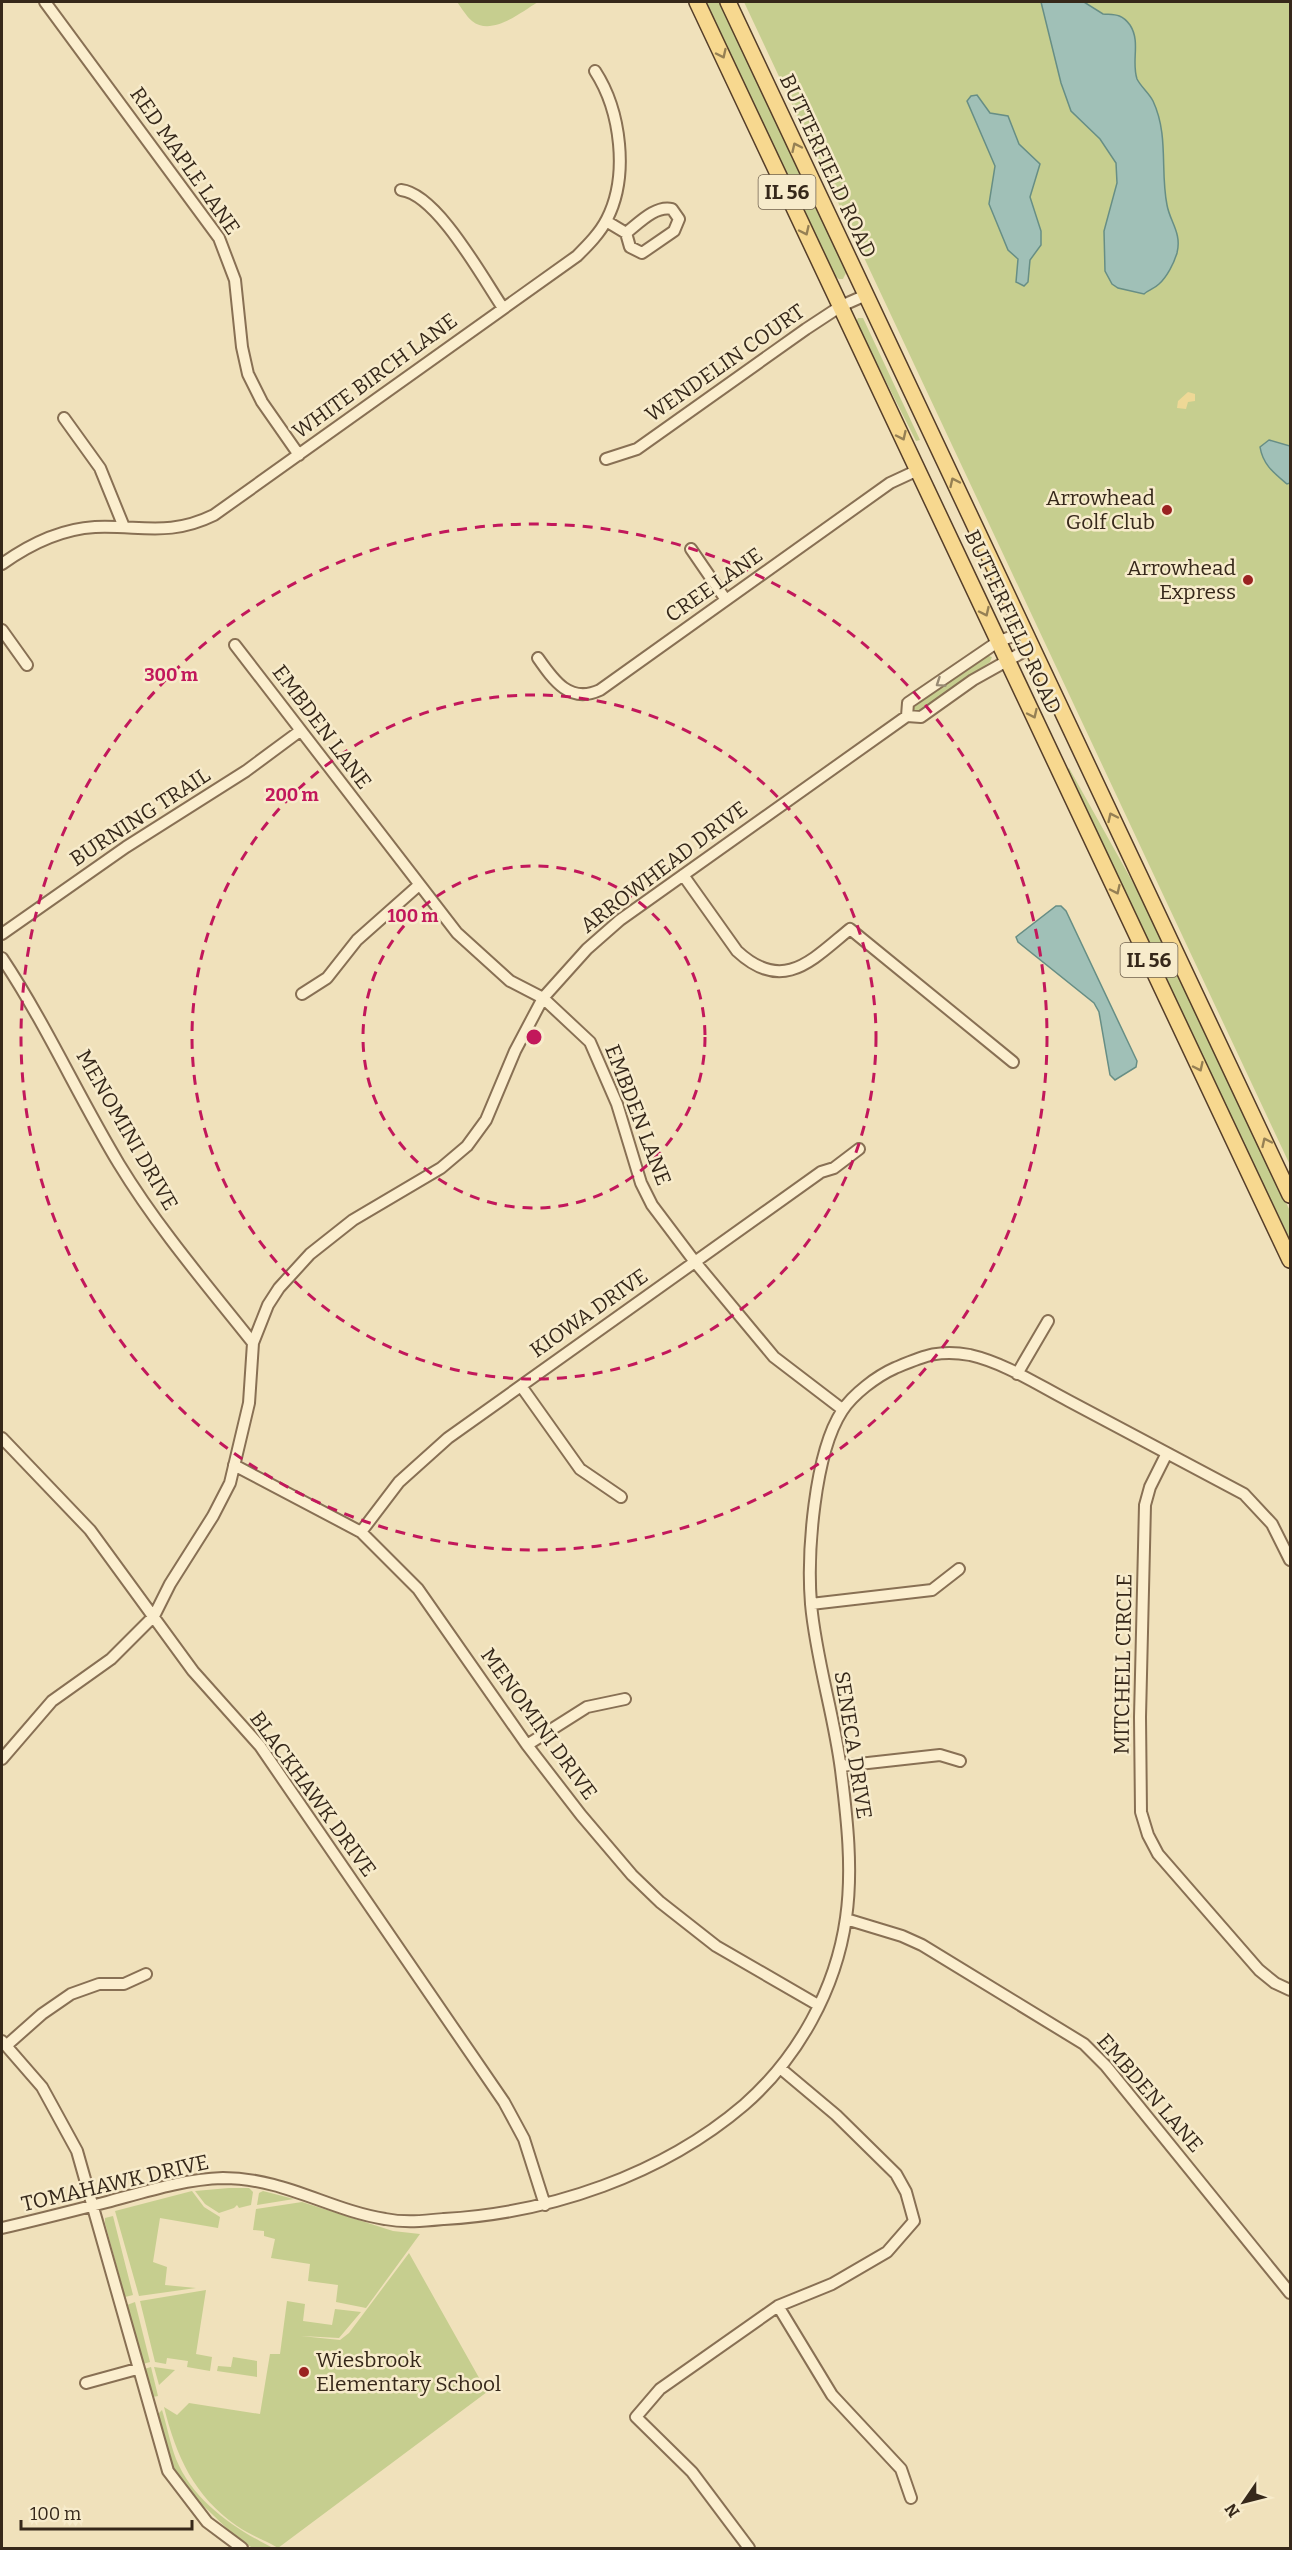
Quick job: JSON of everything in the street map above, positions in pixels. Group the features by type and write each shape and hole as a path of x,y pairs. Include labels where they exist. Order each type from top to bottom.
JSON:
{"main road":[{"name":"BUTTERFIELD ROAD","path":"697,2 1290,1260"},
{"name":"BUTTERFIELD ROAD","path":"728,2 1290,1195"}],"street":[{"name":"RED MAPLE LANE","path":"45,2 219,238 235,280 242,347 249,374 262,402 299,455"},
{"name":"WHITE BIRCH LANE","path":"2,564 35,543 63,532 95,527 161,530 206,519 577,255 606,221 618,181 618,148 610,102 595,71"},
{"path":"401,190 419,196 439,214 503,308"},
{"path":"606,221 626,233 630,247 642,253 674,231 679,219 672,209 666,208 654,212 626,233"},
{"name":"WENDELIN COURT","path":"606,459 637,448 841,306 866,295"},
{"path":"64,418 100,468 124,527"},
{"name":"CREE LANE","path":"538,658 568,693 590,695 890,483 918,470"},
{"path":"691,549 726,600"},
{"path":"2,630 27,665"},
{"name":"ARROWHEAD DRIVE","path":"907,716 908,703 999,640 1025,632"},
{"name":"EMBDEN LANE","path":"235,645 457,933 510,981 543,998 582,1033 595,1051 626,1126 645,1192 695,1262 774,1357 842,1409"},
{"name":"ARROWHEAD DRIVE","path":"2,1759 52,1701 111,1659 154,1616 170,1584 221,1503 230,1483 249,1403 253,1342 268,1305 279,1288 310,1254 353,1220 441,1168 467,1146 486,1120 515,1050 543,998 603,933 907,716 921,717 974,680 1032,647"},
{"name":"BURNING TRAIL","path":"2,934 126,847 246,771 300,731"},
{"path":"683,875 737,951 747,960 768,972 799,968 850,929 1013,1062"},
{"path":"302,994 327,978 357,940 419,885"},
{"name":"MENOMINI DRIVE","path":"2,958 39,1016 135,1190 174,1245 253,1342"},
{"name":"KIOWA DRIVE","path":"361,1532 399,1482 448,1438 821,1172 834,1168 859,1149"},
{"path":"1017,1374 1048,1321"},
{"name":"SENECA DRIVE","path":"411,2222 492,2215 545,2205 624,2177 690,2142 743,2105 780,2068 797,2047 835,1964 846,1919 848,1867 841,1766 811,1604 811,1549 818,1487 825,1450 842,1409 887,1372 938,1351 975,1356 1017,1374 1167,1453"},
{"path":"520,1386 584,1474 621,1497"},
{"name":"BLACKHAWK DRIVE","path":"2,1438 90,1530 204,1685 260,1746 504,2102 524,2139 545,2205"},
{"path":"1167,1453 1249,1498 1272,1524 1290,1556"},
{"name":"MITCHELL CIRCLE","path":"1167,1453 1150,1487 1145,1505 1140,1717 1141,1812 1148,1835 1158,1854 1259,1970 1275,1983 1290,1990"},
{"name":"MENOMINI DRIVE","path":"234,1465 361,1532 397,1565 422,1594 527,1745 607,1848 660,1902 716,1946 818,2005"},
{"path":"811,1604 932,1590 959,1569"},
{"path":"527,1745 587,1707 625,1699"},
{"path":"841,1766 940,1755 960,1761"},
{"name":"EMBDEN LANE","path":"846,1919 912,1940 1084,2044 1106,2066 1290,2292"},
{"path":"146,1974 124,1984 99,1984 71,1995 4,2043 42,2087 69,2132 168,2471 207,2522 242,2548"},
{"path":"748,2548 714,2498 692,2472 636,2417 660,2389 778,2306 832,2284 893,2246 914,2221 903,2185 896,2174 836,2115 780,2068"},
{"name":"TOMAHAWK DRIVE","path":"2,2228 158,2188 219,2178 257,2180 304,2192 382,2219 411,2222"},
{"path":"778,2306 832,2395 900,2469 911,2498"},
{"path":"86,2383 137,2369"}],"green space":[{"path":"457,2 538,2 515,17 497,25 488,26 472,21"},
{"path":"705,2 720,2 847,271 843,279 834,275"},
{"path":"744,2 1290,2 1290,1165"},
{"path":"858,318 863,318 920,440 916,441 856,322"},
{"path":"986,655 992,657 990,662 914,715 911,709"},
{"path":"1069,768 1146,906 1290,1211 1290,1244 1067,770"},
{"path":"249,2188 253,2192 251,2205 239,2208 237,2205 219,2213 205,2204 195,2191"},
{"path":"192,2191 204,2207 220,2217 218,2228 160,2218 153,2262 167,2267 165,2285 196,2288 139,2296 115,2211"},
{"path":"263,2191 294,2199 257,2205 259,2193"},
{"path":"302,2202 393,2231 420,2234 366,2308 336,2302 338,2285 308,2281 310,2264 271,2258 275,2239 264,2236 264,2231 253,2230 256,2209"},
{"path":"113,2216 133,2295 125,2297 105,2223 105,2218"},
{"path":"409,2253 487,2392 278,2548 242,2529 209,2502 189,2474 181,2458 164,2407 177,2415 189,2403 260,2414 270,2354 280,2354 287,2301 305,2304 303,2321 332,2325 335,2309 361,2312 339,2338 301,2336 340,2340 349,2333"},
{"path":"206,2290 196,2354 212,2357 210,2371 187,2367 188,2361 167,2358 166,2364 155,2362 140,2301"},
{"path":"135,2302 150,2362 143,2364 127,2305"},
{"path":"233,2357 257,2361 257,2377 217,2371 218,2366 231,2367"},
{"path":"151,2367 158,2396 153,2397 144,2369"},
{"path":"154,2367 175,2370 159,2385"},
{"path":"162,2410 176,2459 193,2488 204,2501 230,2523 273,2548 253,2548 239,2540 187,2490 173,2467 156,2416"}],"sand":[{"path":"1188,392 1195,394 1195,401 1188,402 1186,409 1177,408 1178,401"}],"water":[{"path":"1041,2 1084,2 1103,14 1124,18 1133,31 1137,79 1153,101 1161,127 1165,192 1168,211 1178,239 1177,253 1167,274 1157,286 1144,294 1118,288 1112,284 1105,271 1104,231 1117,183 1116,163 1100,139 1071,111 1061,83"},
{"path":"977,95 990,113 1008,116 1019,144 1040,164 1030,197 1041,231 1041,245 1030,260 1028,282 1024,286 1016,282 1018,259 1008,250 989,204 995,166 967,101 971,96"},
{"path":"1269,440 1290,446 1290,483 1287,484 1278,476 1264,459 1260,447"},
{"path":"1056,906 1061,906 1066,911 1137,1061 1136,1067 1115,1080 1110,1075 1099,1012 1094,1003 1018,942 1016,937"}],"place":[{"name":"Arrowhead Golf Club","path":"1167,510"},
{"name":"Arrowhead Express","path":"1248,580"},
{"name":"Wiesbrook Elementary School","path":"304,2372"}]}
